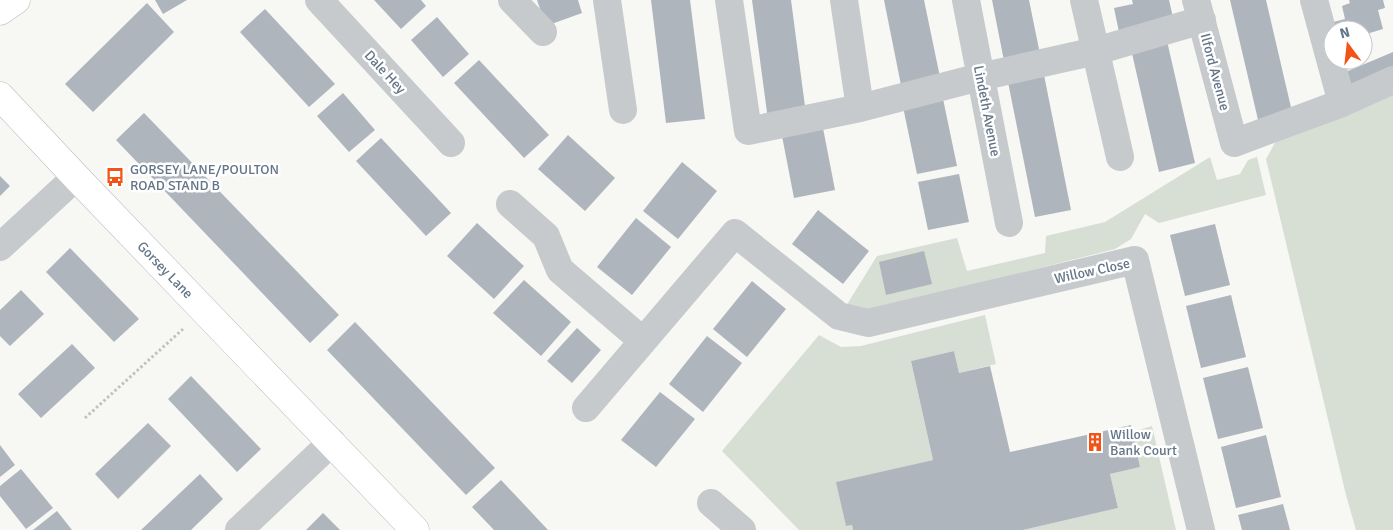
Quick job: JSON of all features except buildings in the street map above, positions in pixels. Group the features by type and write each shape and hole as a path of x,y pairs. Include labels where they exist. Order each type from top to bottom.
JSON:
{"main road":[{"path":"0,11 16,0"},
{"name":"Gorsey Lane","path":"0,96 415,530"}],"street":[{"name":"Dale Hey","path":"319,0 451,144"},
{"path":"512,0 543,32"},
{"path":"607,0 623,110"},
{"path":"729,0 748,131 860,108 980,77 1096,51 1199,10"},
{"path":"844,0 860,108"},
{"name":"Lindeth Avenue","path":"966,0 1009,223"},
{"path":"1084,0 1120,156"},
{"path":"1314,0 1342,102 1393,80"},
{"name":"Ilford Avenue","path":"1199,10 1234,143 1342,102"},
{"path":"0,247 76,177"},
{"path":"510,204 546,236 560,270 643,341 586,408"},
{"name":"Willow Close","path":"643,341 735,233 839,316 868,323 1135,260 1202,530"},
{"path":"238,530 332,442"},
{"path":"711,502 742,530"}],"path":[{"path":"85,418 203,310"}],"shaded area":[{"path":"1393,87 1393,530 1356,530 1266,159 1282,130"},
{"path":"1210,157 1217,180 1240,174 1248,160 1257,157 1266,195 1159,223 1145,214 1131,239 1115,249 869,311 846,306 877,256 957,238 967,271 1045,253 1046,236 1105,222"},
{"path":"985,315 996,364 959,373 954,351 911,361 933,460 837,482 846,526 852,525 853,530 799,530 722,451 819,335 841,347 861,346"},
{"path":"1152,426 1176,530 1023,530 1118,508 1110,474 1140,467 1132,432"}],"place":[{"name":"GORSEY LANE/POULTON ROAD STAND B","path":"115,177"},
{"name":"Willow Bank Court","path":"1095,442"}]}
